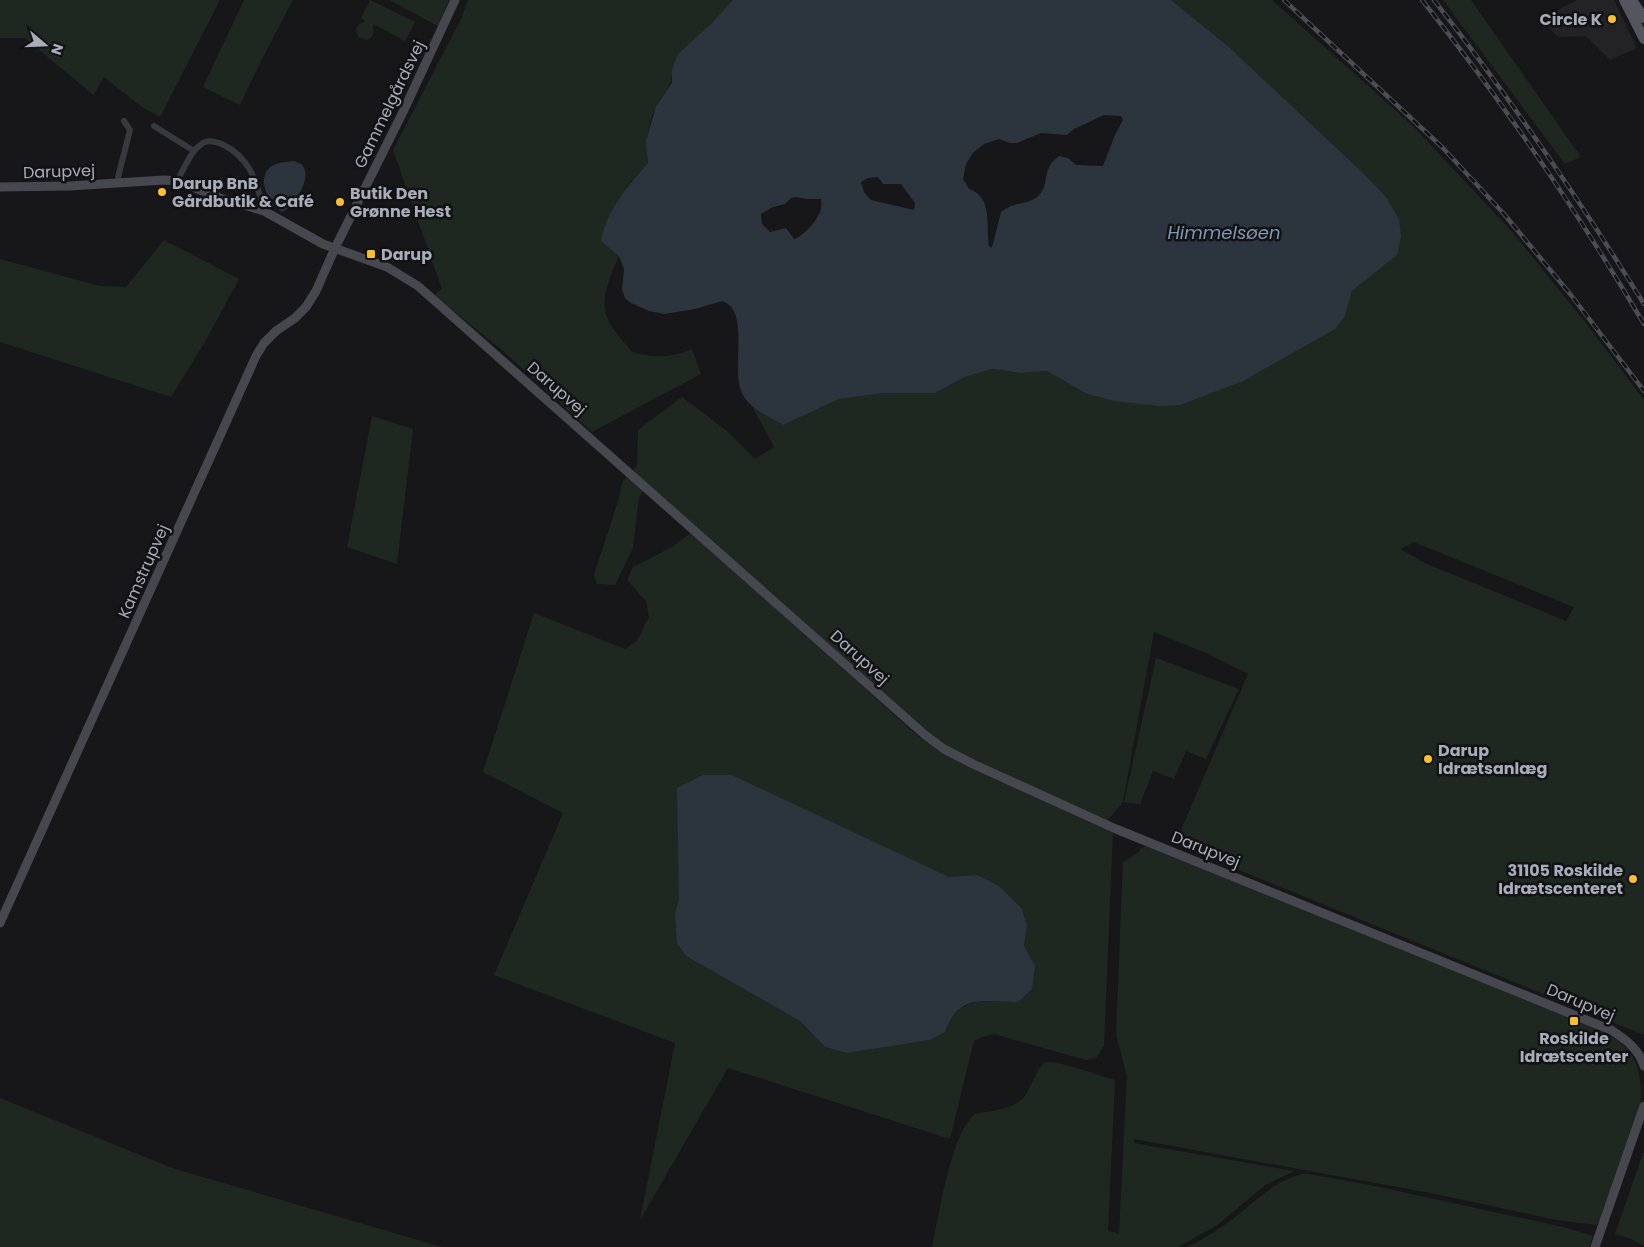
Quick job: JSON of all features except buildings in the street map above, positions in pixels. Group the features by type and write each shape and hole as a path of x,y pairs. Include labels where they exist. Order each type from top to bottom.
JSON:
{"main road":[{"path":"1624,0 1644,40"},
{"path":"1632,0 1644,18"}],"street":[{"name":"Gammelgårdsvej","path":"335,248 455,0"},
{"name":"Darupvej","path":"119,184 118,177 130,130 124,121"},
{"path":"154,126 194,151"},
{"path":"177,181 194,151 204,142 219,143 234,151 249,167 255,177 264,211"},
{"name":"Darupvej","path":"0,187 177,181 220,198 264,211 323,244 387,267 418,286 917,728 944,749 1116,829 1611,1030 1629,1042 1642,1059 1644,1066"},
{"name":"Kamstrupvej","path":"0,922 256,356 264,343 276,331 295,318 306,307 316,291 335,248"},
{"path":"1595,1247 1644,1106"}],"shaded area":[{"path":"0,0 220,0 160,117 142,107 104,77 94,94 92,94 25,38 0,38"},
{"path":"244,0 293,0 240,105 203,87"},
{"path":"370,0 415,22 405,41 373,24 373,34 369,39 358,37 356,29 359,24 366,21 361,18"},
{"path":"389,0 449,0 438,26"},
{"path":"468,0 733,0 672,70 671,82 657,105 649,126 647,141 648,163 629,184 603,230 619,256 606,290 605,298 606,316 612,328 632,352 662,356 692,349 701,374 592,432 503,351 434,295 442,289 393,150 461,19"},
{"path":"1171,0 1272,0 1413,126 1514,234 1588,326 1644,400 1644,1035 1175,844 1248,674 1208,654 1154,632 1123,802 1107,821 949,748 929,734 648,484 639,497 633,548 615,585 597,584 594,575 623,481 637,466 638,430 682,397 726,430 755,459 774,447 752,406 783,425 839,399 884,393 935,393 965,377 992,369 1021,373 1047,371 1085,393 1345,316 1352,291 1397,255 1362,172 1229,47","holes":["1414,542 1574,607 1566,621 1427,564 1400,549"]},
{"path":"1443,0 1471,0 1581,157 1565,164"},
{"path":"1577,0 1614,0 1637,48 1610,60 1586,36 1558,37 1544,23 1542,18"},
{"path":"164,240 239,279 206,340 171,397 0,342 0,259 100,286 126,287"},
{"path":"372,416 413,429 397,564 347,547"},
{"path":"691,533 919,737 939,750 1113,831 1104,1046 1096,1058 1086,1060 994,1034 974,1041 950,1139 728,1068 640,1220 675,1043 494,975 563,813 483,772 534,613 625,649 637,641 649,617 646,601 627,580 633,567 672,547","holes":["732,775 949,877 977,875 1027,926 1024,945 1035,966 1018,1002 984,1001 974,1003 958,1011 945,1032 930,1040 847,1053 825,1047 800,1021 686,956 675,912"]},
{"path":"1156,658 1239,689 1206,759 1186,751 1174,779 1153,771 1140,804 1124,802"},
{"path":"1146,846 1590,1026 1616,1040 1632,1056 1637,1066 1641,1092 1640,1109 1605,1210 1597,1225 1556,1220 1436,1194 1134,1139 1134,1143 1294,1171 1264,1186 1216,1226 1178,1247 932,1247 947,1176 959,1138 967,1124 975,1114 1000,1110 1017,1103 1025,1095 1040,1068 1048,1062 1070,1066 1115,1080 1108,1231 1119,1234 1127,1076 1116,1035 1123,862"},
{"path":"0,1098 172,1168 442,1247 0,1247"},
{"path":"1644,1153 1644,1246 1615,1234"},
{"path":"1302,1174 1375,1186 1563,1227 1593,1236 1589,1247 1187,1247 1223,1226 1273,1187"}],"water":[{"name":"Himmelsøen","path":"733,0 1171,0 1229,47 1386,197 1399,219 1401,237 1397,255 1352,291 1345,316 1335,329 1243,381 1180,405 1160,406 1114,401 1085,393 1047,371 1021,373 992,369 965,377 935,393 884,393 839,399 783,425 755,409 743,395 739,385 738,372 738,329 736,316 731,307 722,301 695,309 664,314 649,311 631,303 625,298 622,290 624,269 619,256 601,241 607,220 619,199 648,163 646,141 656,106 672,83 672,70 678,54 711,24","holes":["1104,115 1121,116 1123,120 1103,166 1076,165 1068,158 1059,156 1050,166 1045,185 1037,197 1011,206 1001,212 991,248 989,246 985,205 982,198 969,189 963,179 966,164 973,153 984,144 999,139 1010,143 1017,143 1041,133 1067,135 1074,129","878,177 883,184 901,184 915,203 914,210 871,200 864,192 861,182 868,178","791,198 821,199 820,212 815,221 807,231 794,239 786,228 770,232 762,224 761,214 773,207 785,204"]},
{"path":"294,161 301,164 305,169 304,183 297,198 282,212 272,203 268,196 264,182 265,175 268,169 274,165"},
{"path":"703,775 732,775 949,877 977,875 999,886 1022,909 1027,926 1024,945 1035,966 1032,989 1018,1002 984,1001 965,1005 951,1020 945,1032 930,1040 847,1053 825,1047 800,1021 686,956 677,943 675,912 679,900 677,788"}],"railway":[{"path":"1284,0 1442,147 1504,214 1571,295 1644,391"},
{"path":"1422,0 1482,78 1539,158 1593,240 1644,324"},
{"path":"1434,0 1490,74 1543,149 1644,304"}],"place":[{"name":"Circle K","path":"1612,19"},
{"name":"Darup BnB Gårdbutik & Café","path":"162,192"},
{"name":"Butik Den Grønne Hest","path":"340,202"},
{"name":"Darup","path":"371,254"},
{"name":"Darup Idrætsanlæg","path":"1428,759"},
{"name":"31105 Roskilde Idrætscenteret","path":"1633,879"},
{"name":"Roskilde Idrætscenter","path":"1574,1021"}]}
